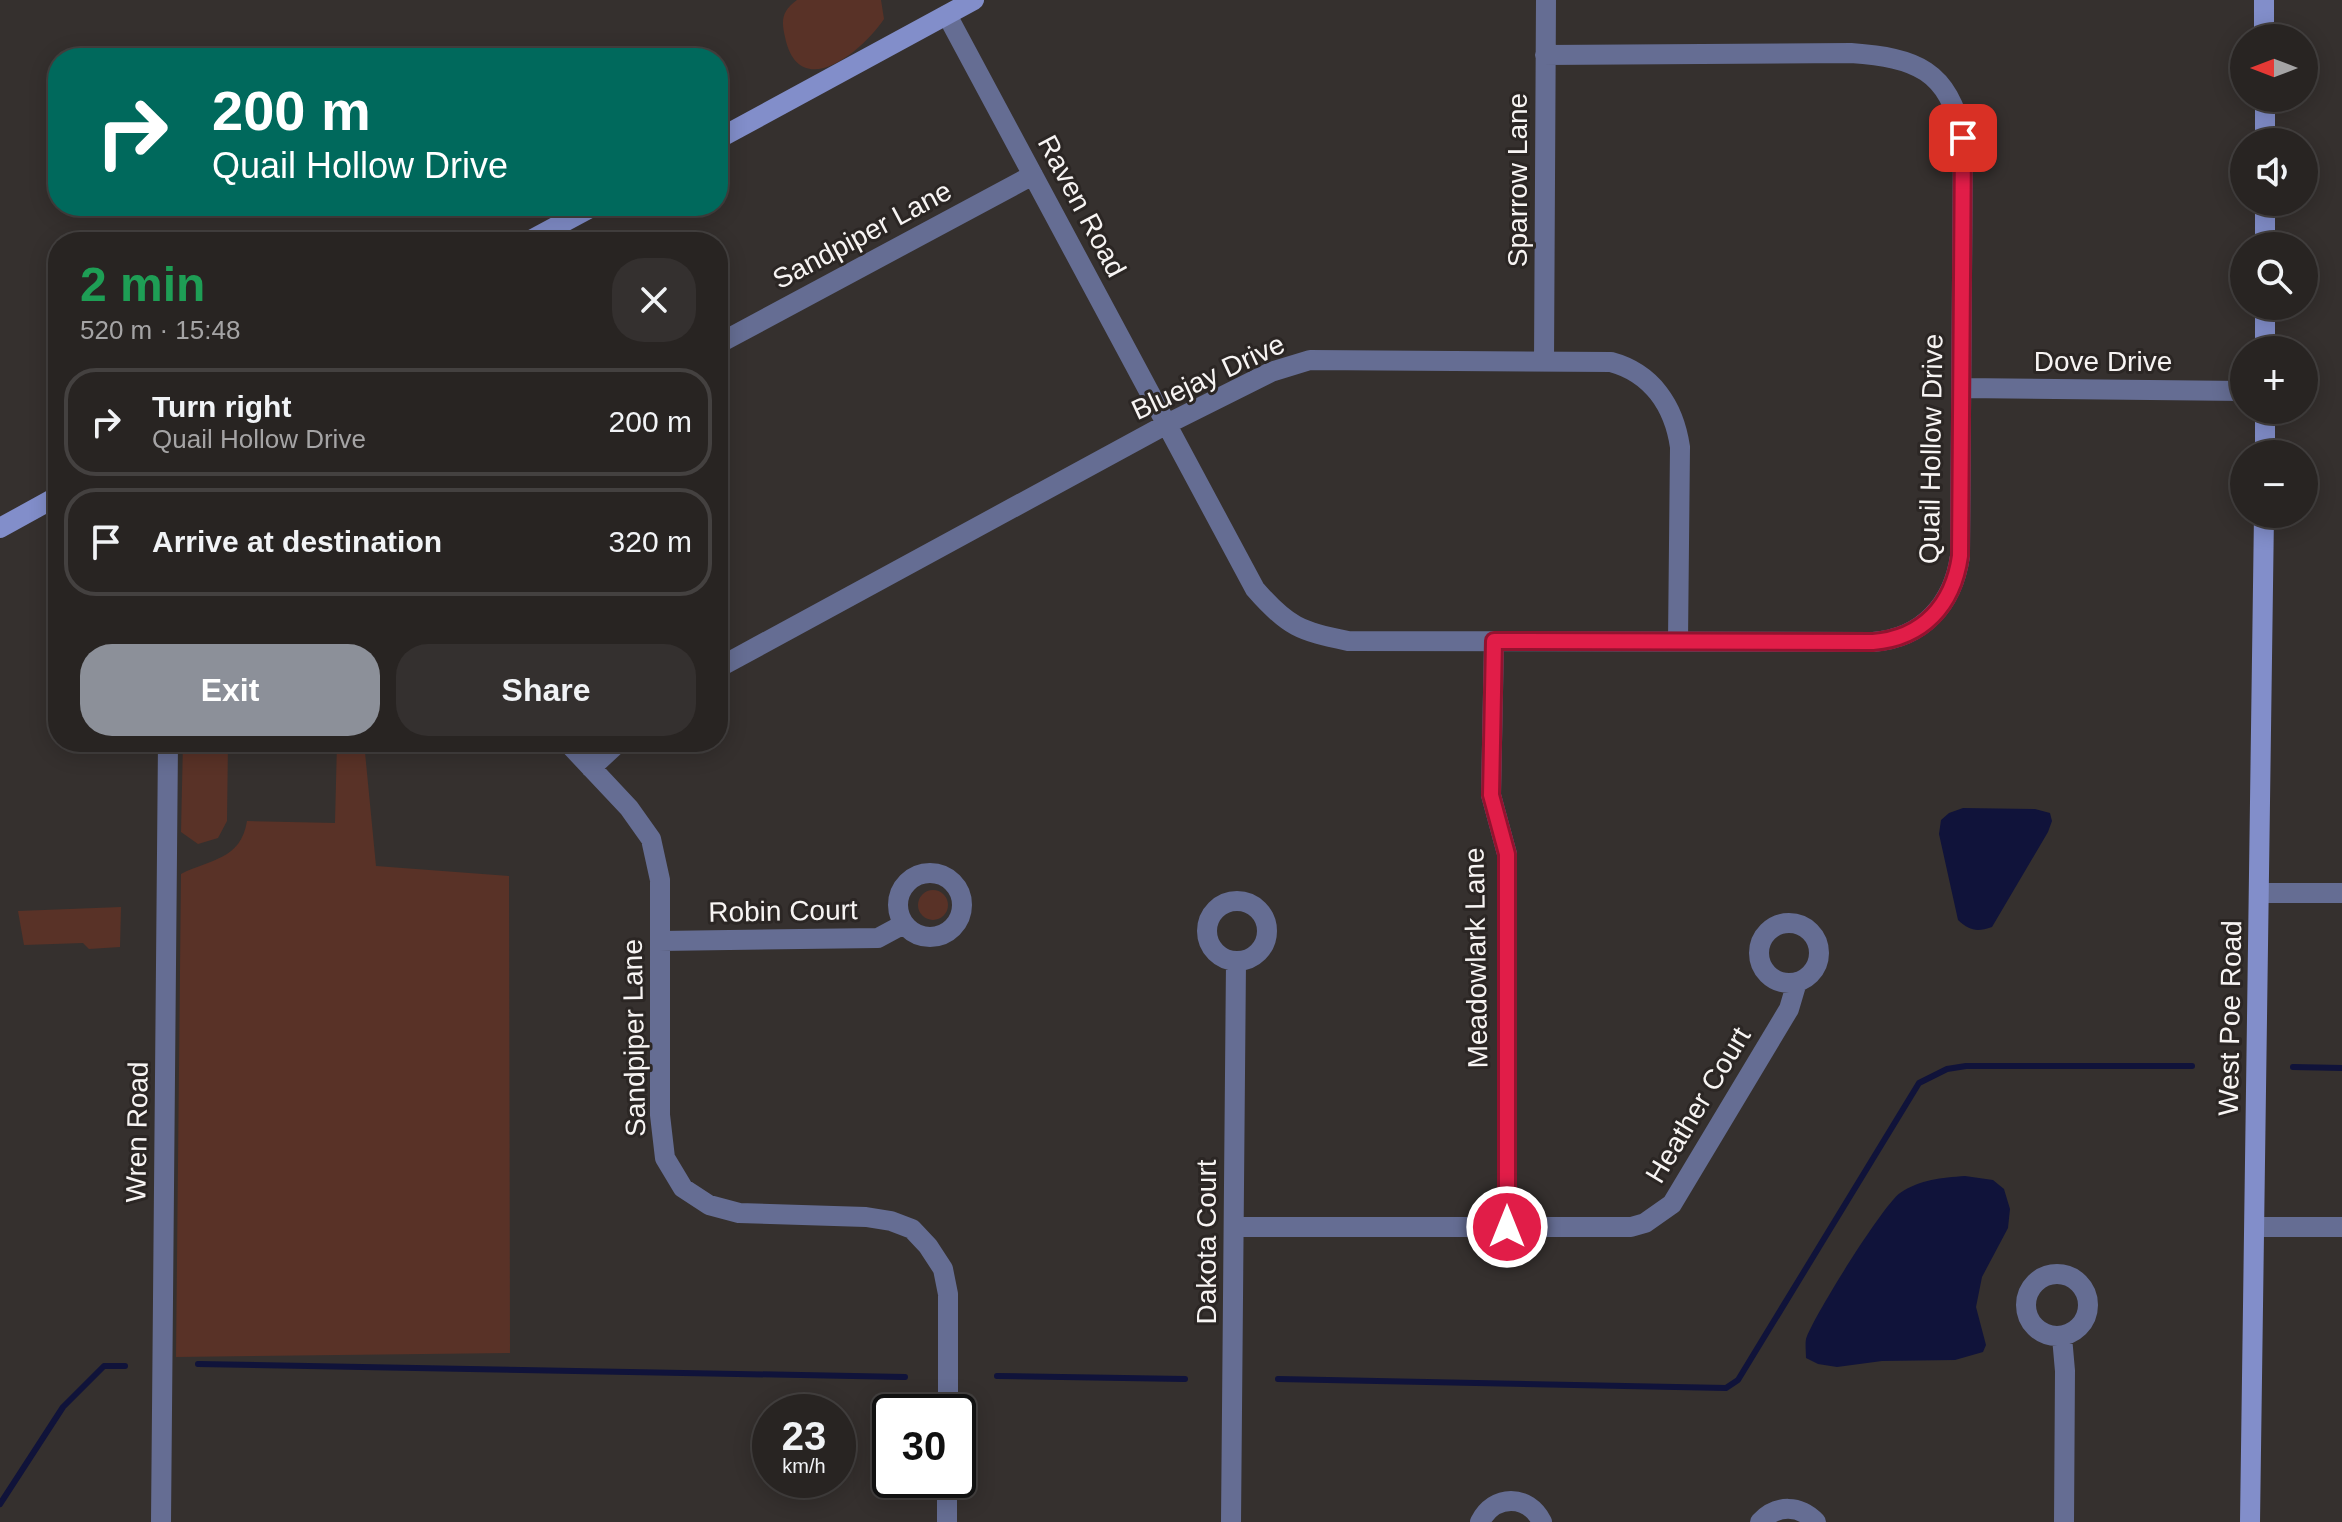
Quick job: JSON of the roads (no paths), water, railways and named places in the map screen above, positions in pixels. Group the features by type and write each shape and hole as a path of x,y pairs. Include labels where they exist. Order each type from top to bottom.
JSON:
{"street":[{"path":"728,134 974,0"},
{"name":"Sparrow Lane","path":"1544,361 1546,0"},
{"path":"2264,0 2264,24"},
{"name":"Raven Road","path":"947,15 1167,424"},
{"name":"Quail Hollow Drive","path":"1167,424 1255,589 1280,617 1312,634 1348,641 1888,640 1903,636 1928,621 1947,598 1960,556 1963,138 1952,101 1933,76 1906,60 1891,56 1851,53 1545,55"},
{"name":"Sandpiper Lane","path":"728,339 1033,175"},
{"path":"546,232 575,216"},
{"name":"Bluejay Drive","path":"728,663 1167,424 1271,372 1310,360 1611,362 1625,366 1650,382 1674,418 1680,447 1678,641"},
{"name":"Dove Drive","path":"1962,388 2230,391"},
{"path":"0,528 48,502"},
{"name":"West Poe Road","path":"2250,1522 2264,528"},
{"name":"Meadowlark Lane","path":"1494,641 1491,795 1507,854 1507,1227"},
{"name":"Wren Road","path":"161,1522 168,752"},
{"name":"Sandpiper Lane","path":"576,752 629,808 651,839 660,880 660,1115 665,1158 683,1188 709,1205 739,1213 866,1217 891,1221 912,1229 943,1269 948,1294 948,1394"},
{"path":"591,768 608,752"},
{"path":"2259,893 2342,893"},
{"name":"Robin Court","path":"660,941 878,938 904,924"},
{"name":"Dakota Court","path":"1231,1522 1236,962"},
{"name":"Heather Court","path":"1234,1227 1631,1227 1645,1223 1672,1204 1789,1009 1797,982"},
{"path":"2255,1227 2342,1227"},
{"path":"2062,1337 2065,1371 2064,1522"},
{"path":"947,1498 947,1522"},
{"path":"1480,1522 1491,1506 1511,1500 1530,1506 1542,1522"},
{"path":"1760,1522 1776,1510 1788,1508 1800,1510 1816,1522"}],"waterway":[{"path":"1278,1379 1726,1388 1738,1380 1919,1083 1947,1069 1966,1066 2192,1066"},
{"path":"2293,1067 2342,1068"},
{"path":"198,1364 905,1377"},
{"path":"0,1504 63,1407 104,1366 125,1366"},
{"path":"997,1376 1185,1379"}]}
